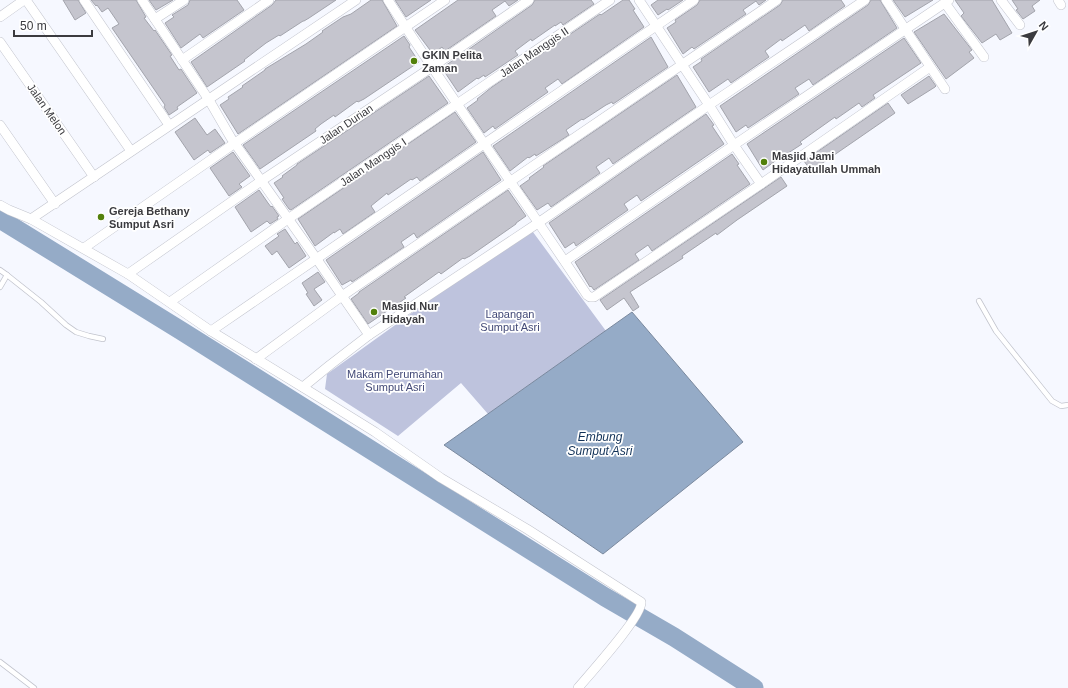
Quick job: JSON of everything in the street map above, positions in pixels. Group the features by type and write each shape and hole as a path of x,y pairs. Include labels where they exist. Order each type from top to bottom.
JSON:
{"street":[{"path":"0,17 25,0 131,151"},
{"path":"84,0 169,125"},
{"path":"142,0 209,100 235,143 369,335"},
{"path":"155,19 184,0"},
{"path":"182,60 269,0"},
{"path":"31,219 356,0"},
{"path":"388,0 432,68 587,295 590,297 594,297 930,67"},
{"path":"84,248 445,0"},
{"name":"Jalan Durian","path":"128,274 261,181 432,68 529,0"},
{"name":"Jalan Manggis II","path":"458,104 610,0"},
{"path":"639,0 761,184"},
{"path":"211,331 694,0"},
{"path":"256,359 342,296 777,0"},
{"path":"303,387 369,335 538,223 865,0"},
{"path":"886,0 946,89"},
{"path":"1001,0 1020,25"},
{"path":"565,261 947,2 984,56"},
{"name":"Jalan Melon","path":"0,42 94,177"},
{"name":"Jalan Manggis I","path":"170,302 458,104"},
{"path":"0,125 54,204"},
{"path":"0,204 9,210 31,219 128,274 211,331 375,432 441,478 526,528 641,602 641,607 628,628 578,688"}],"lane":[{"path":"0,270 76,332 103,339"},
{"path":"0,287 7,275"},
{"path":"979,301 996,331 1052,401 1061,406 1068,405"},
{"path":"0,662 34,688"}],"green space":[{"name":"Lapangan Sumput Asri","path":"530,228 606,331 488,414 461,383 398,436 325,389 327,374"}],"water":[{"name":"Embung Sumput Asri","path":"632,312 743,442 603,554 444,445"}],"building":[{"path":"63,0 78,0 86,13 75,20"},
{"path":"91,0 136,0 146,17 144,18 154,31 155,30 172,55 170,56 179,70 181,69 197,93 177,107 178,109 169,115 164,107 165,105 112,28 119,24 108,8 102,12"},
{"path":"149,0 173,0 156,10"},
{"path":"190,0 237,0 244,10 203,38 200,34 181,48 165,23 174,17 172,15 188,5"},
{"path":"276,0 336,0 280,36 279,35 266,43 244,60 245,61 207,87 191,62 272,5"},
{"path":"371,0 382,0 397,26 238,134 220,105 229,99 228,97 265,69 306,44 323,32 322,31"},
{"path":"395,0 431,0 406,17"},
{"path":"458,0 518,0 509,6 505,1 492,10 496,16 445,51 442,47 433,54 415,30"},
{"path":"535,0 591,0 594,4 563,25 561,22 532,41 531,39 515,51 518,55 485,77 484,75 478,79 477,78 458,92 442,68 532,5"},
{"path":"623,0 629,0 635,9 633,10 644,27 562,84 558,79 545,88 548,92 495,129 493,126 484,133 467,108 492,87"},
{"path":"658,0 683,0 658,15 651,5"},
{"path":"700,0 766,0 759,5 756,1 743,10 746,14 694,49 692,47 683,54 667,28 676,22 675,20 697,5"},
{"path":"783,0 841,0 845,6 809,31 805,25 782,41 781,39 765,51 769,57 731,83 728,79 709,92 693,67 702,61 701,59 780,5"},
{"path":"871,0 880,0 897,28 813,85 809,79 795,88 799,94 748,128 746,125 736,132 720,106 868,5"},
{"path":"893,0 933,0 905,17"},
{"path":"955,0 992,0 1012,33 1000,40 996,34 982,43 961,16 964,13"},
{"path":"1012,0 1040,0 1032,6 1035,11 1023,19 1016,10 1018,9"},
{"path":"944,14 972,50 969,52 974,58 946,79 914,32"},
{"path":"404,36 419,62 364,99 358,102 357,101 335,117 334,115 315,129 316,131 260,169 243,145"},
{"path":"651,37 668,67 613,104 612,102 583,120 582,119 566,130 569,135 536,156 535,154 529,158 528,157 510,171 493,146"},
{"path":"904,38 921,63 873,95 875,98 862,107 859,103 836,119 835,117 800,142 802,144 763,170 747,144"},
{"path":"677,75 696,107 613,164 609,158 596,167 600,173 551,207 548,203 537,210 520,186 544,167 543,166"},
{"path":"429,76 448,103 291,210 289,209 274,183 297,164"},
{"path":"929,76 936,86 908,104 901,95"},
{"path":"888,103 895,113 811,171 804,161"},
{"path":"455,112 476,142 420,181 417,177 412,180 411,179 388,195 387,193 371,206 375,212 343,234 340,229 315,246 298,219"},
{"path":"706,114 714,125 712,126 724,144 641,201 637,195 624,204 628,210 576,246 574,242 565,248 549,223"},
{"path":"195,118 207,135 215,129 225,143 210,153 208,150 194,160 175,132"},
{"path":"233,152 250,176 239,184 242,187 229,196 210,168"},
{"path":"483,152 501,180 417,238 414,233 401,242 404,247 352,282 351,280 342,285 326,260"},
{"path":"732,154 739,164 737,165 750,184 652,251 648,245 635,254 639,260 594,290 591,286 590,287 575,262"},
{"path":"781,177 787,186 717,235 716,233 682,256 683,258 630,292 639,307 633,311 624,298 607,310 600,300"},
{"path":"259,190 279,216 277,217 278,219 270,224 267,221 251,232 235,207"},
{"path":"508,190 526,216 470,256 464,259 463,258 441,274 439,272 404,297 406,298 368,324 351,299"},
{"path":"285,229 295,244 297,242 306,256 289,268 277,251 272,255 265,246 279,236 277,234"},
{"path":"318,272 325,282 314,289 322,300 314,306 306,294 308,293 302,283"}],"waterway":[{"path":"0,219 180,330 605,597 674,637 754,688"}],"place":[{"name":"GKIN Pelita Zaman","path":"414,61"},
{"name":"Masjid Jami Hidayatullah Ummah","path":"764,162"},
{"name":"Gereja Bethany Sumput Asri","path":"101,217"},
{"name":"Masjid Nur Hidayah","path":"374,312"}],"park label":[{"name":"Makam Perumahan Sumput Asri","path":"395,380"}]}
